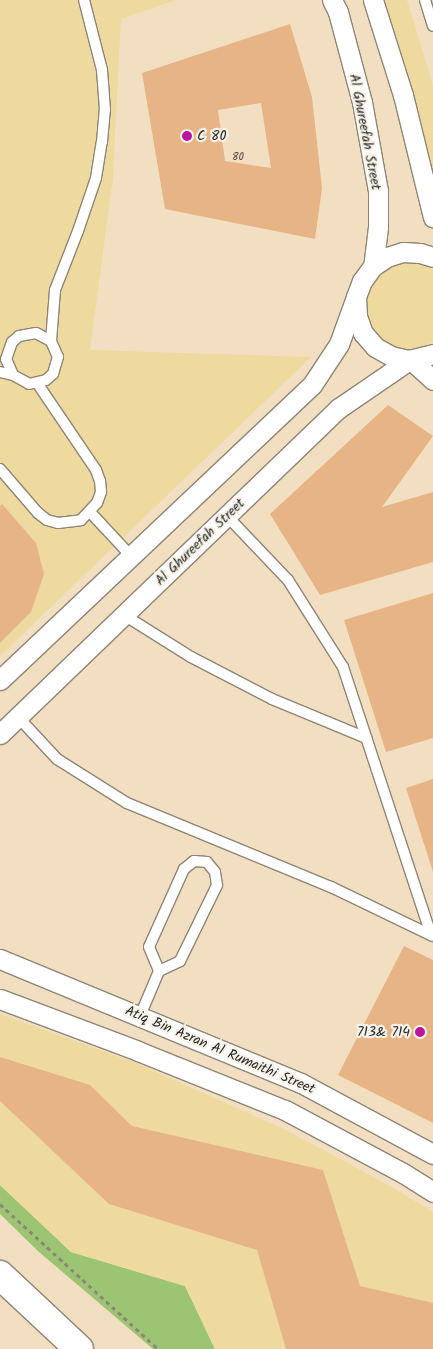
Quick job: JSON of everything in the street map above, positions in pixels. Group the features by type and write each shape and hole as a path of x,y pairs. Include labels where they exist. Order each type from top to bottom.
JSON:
{"main road":[{"path":"0,1259 70,1342"},
{"path":"0,1275 70,1342"}],"street":[{"name":"Al Ghureefah Street","path":"332,0 362,102 378,191 378,227 372,266"},
{"path":"373,0 403,95 433,217"},
{"path":"0,680 312,385 339,344 362,281 372,266 387,257 403,252 420,253 433,257"},
{"path":"356,297 357,316 363,333 375,347 391,356 410,360 433,354"},
{"name":"Al Ghureefah Street","path":"0,734 339,408 410,360"},
{"path":"410,360 433,380"},
{"name":"Atiq Bin Azran Al Rumaithi Street","path":"0,959 301,1083 433,1154"},
{"path":"0,999 138,1051 285,1110 403,1173 433,1192"}],"lane":[{"path":"0,372 13,375 29,384 38,383 53,374 57,366 56,348 52,341 51,322 55,290 93,187 102,142 104,110 102,70 84,0"},
{"path":"425,0 433,26"},
{"path":"13,375 3,356 12,342 19,336 36,333 52,341"},
{"path":"0,469 38,513 47,520 58,523 70,523 81,520 97,504 101,492 96,470 38,383"},
{"path":"90,512 132,556"},
{"path":"227,516 288,580 343,667 432,936"},
{"path":"124,615 190,657 256,691 366,738"},
{"path":"18,717 58,759 127,803 330,887 432,936"},
{"path":"140,1016 159,971 180,961 216,885 215,872 207,862 194,862 184,869 149,947 159,971"}],"path":[{"path":"0,1204 158,1349"}],"green space":[{"path":"0,1185 71,1252 185,1286 215,1349 153,1349 39,1252 0,1214"}],"sand":[{"path":"0,0 176,0 121,19 113,178 90,350 311,357 0,656"},
{"path":"384,0 407,0 433,85 433,199 410,95"},
{"path":"406,262 421,264 433,270 433,342 418,349 404,349 390,345 378,337 370,325 365,312 366,297 371,284 380,273 392,265"},
{"path":"0,1014 136,1063 286,1130 392,1187 433,1212 433,1349 215,1349 185,1286 71,1252 0,1185"}],"building":[{"name":"C 80","path":"290,24 312,97 322,188 315,239 165,209 142,73","holes":["261,103 271,168 225,161 218,110"]},
{"path":"388,405 433,436 382,507 433,492 433,562 320,595 270,514"},
{"path":"2,504 36,543 44,574 31,612 0,643 0,506"},
{"path":"433,593 433,738 386,752 344,620"},
{"path":"433,779 433,872 406,788"},
{"path":"404,946 433,960 433,1123 338,1075"},
{"path":"0,1057 90,1085 132,1126 323,1170 360,1286 433,1303 433,1349 286,1349 257,1250 109,1204 0,1101"}],"place":[{"name":"C 80","path":"187,136"},
{"name":"713& 714","path":"420,1032"}]}
